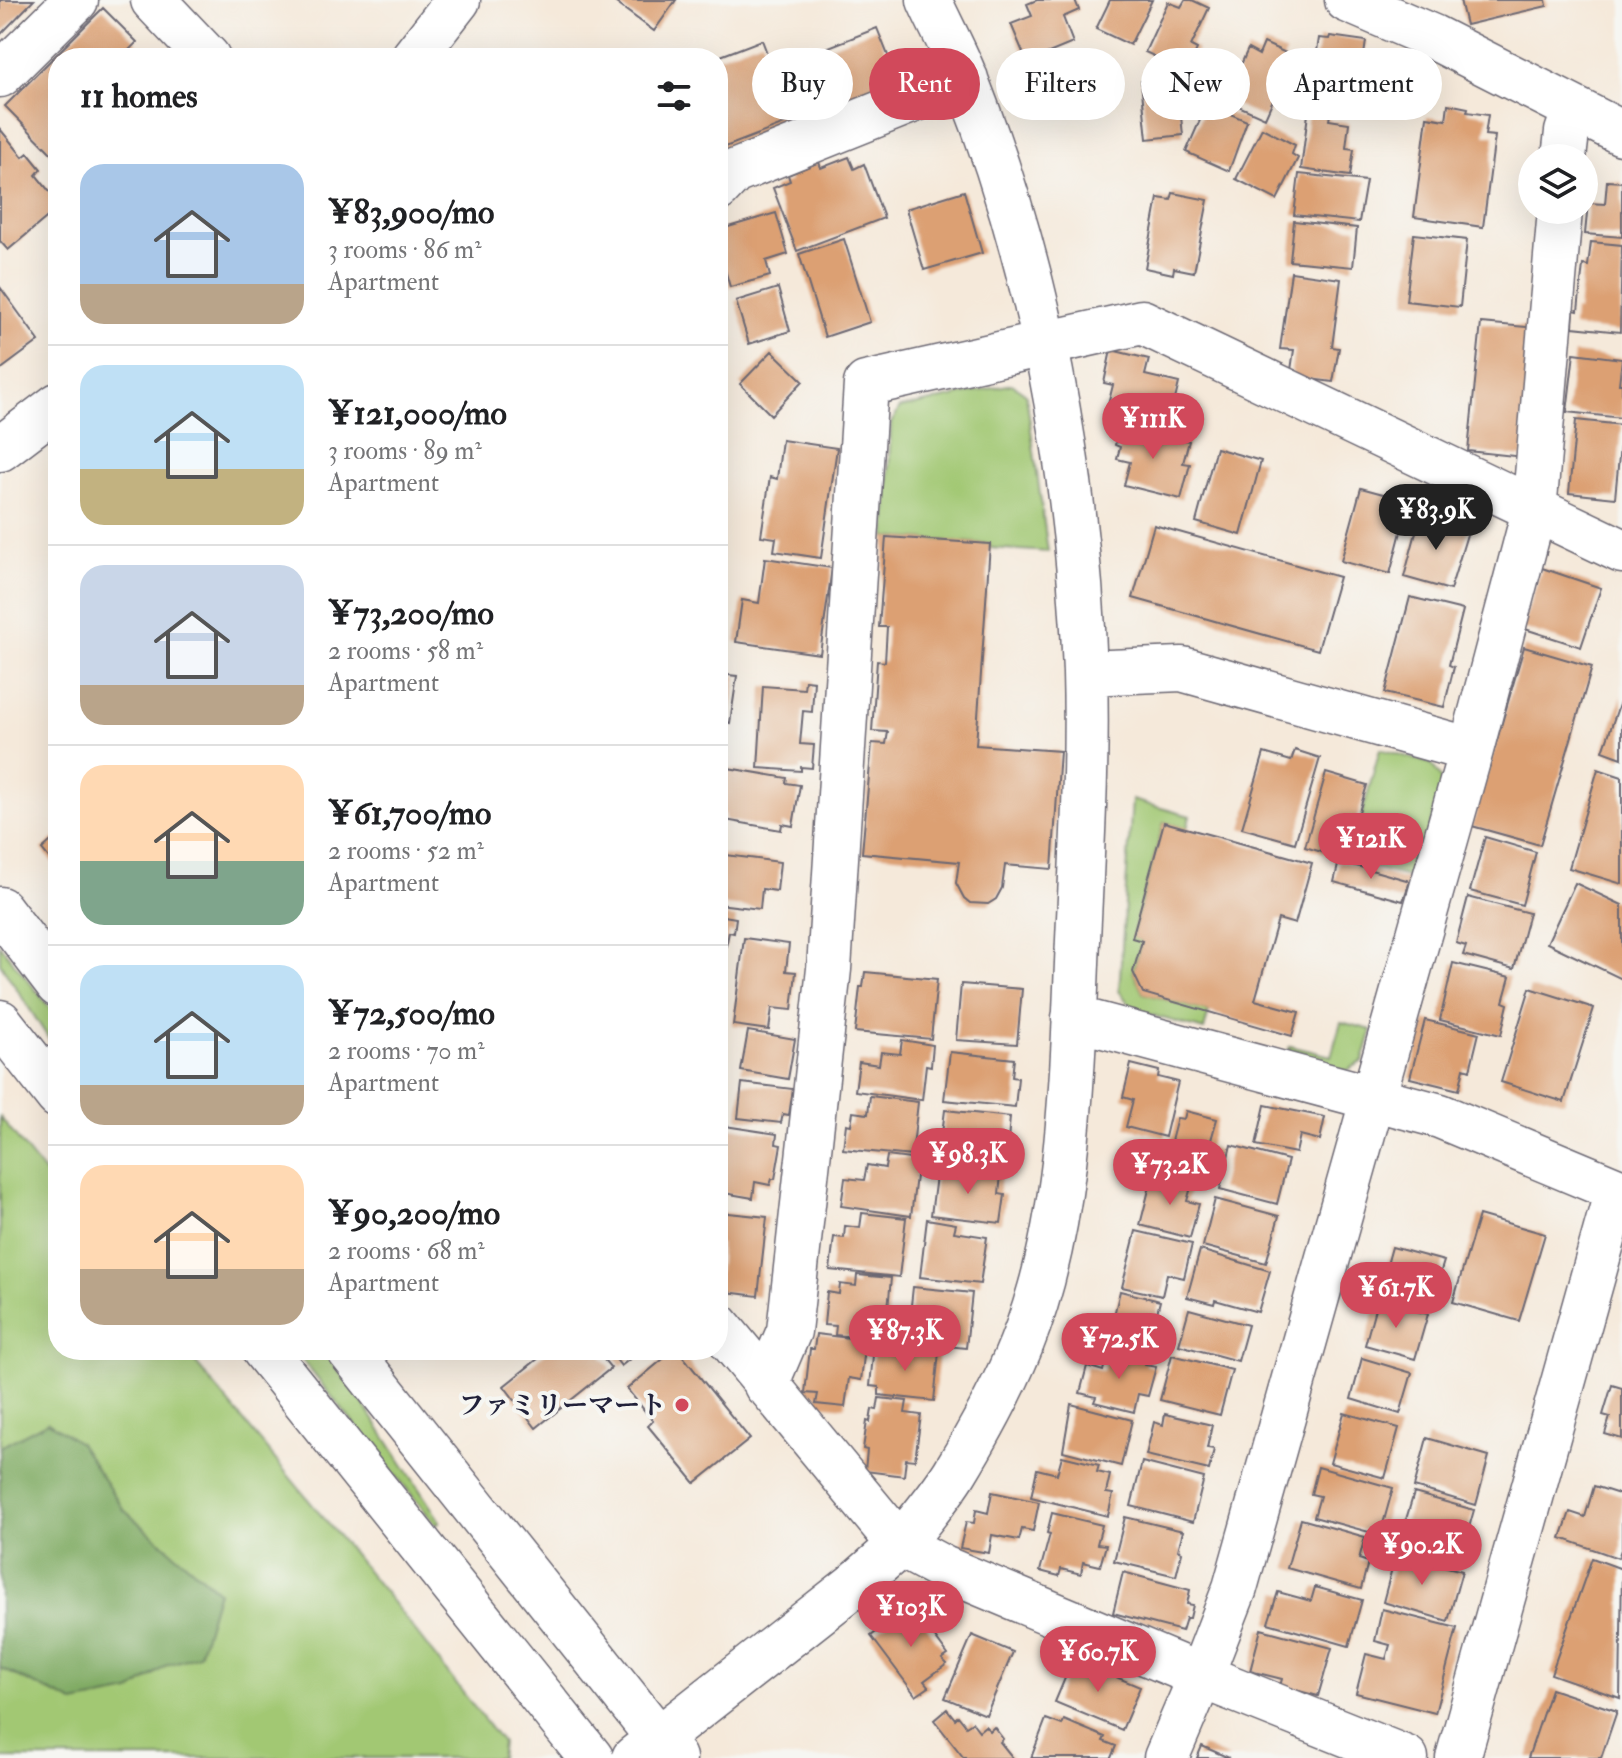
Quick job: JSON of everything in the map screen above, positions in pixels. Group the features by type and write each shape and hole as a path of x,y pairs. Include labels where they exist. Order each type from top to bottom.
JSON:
{"street":[{"path":"0,75 76,0"},
{"path":"153,0 199,48"},
{"path":"421,48 458,0"},
{"path":"929,0 951,48"},
{"path":"1347,0 1436,19 1574,111 1622,133"},
{"path":"1566,144 1574,111"},
{"path":"728,178 734,172 869,118"},
{"path":"357,1360 655,1751 900,1545 952,1477 987,1417 1022,1343 1045,1272 1060,1200 1074,1018 1085,783 1085,673 1071,495 1046,344 1012,214 980,120"},
{"path":"1166,1758 1235,1588 1471,750 1534,511 1559,224"},
{"path":"766,1385 789,1331 829,969 866,384 1142,322 1622,551"},
{"path":"0,449 48,413"},
{"path":"1085,673 1182,669 1471,750"},
{"path":"0,909 48,972"},
{"path":"1074,1018 1373,1096 1482,1131 1620,1191 1458,1758"},
{"path":"0,1022 48,1083"},
{"path":"728,1338 900,1545 943,1568 1406,1758"},
{"path":"272,1360 591,1758"}],"green space":[{"path":"1012,384 1026,394 1048,552 990,548 990,544 886,537 891,423 900,408"},
{"path":"1380,749 1432,764 1443,782 1415,879 1349,861"},
{"path":"1132,800 1190,816 1187,829 1164,822 1132,937 1142,941 1133,972 1143,993 1209,1012 1204,1030 1134,1010 1119,991"},
{"path":"0,945 48,1005 48,1037 0,963"},
{"path":"1341,1022 1372,1030 1363,1061 1346,1071 1287,1054 1290,1046 1331,1056"},
{"path":"0,1117 48,1177 48,1360 193,1360 391,1600 502,1743 500,1758 0,1758"},
{"path":"302,1360 331,1360 363,1403 440,1521 436,1525"},
{"path":"48,1422 79,1443 124,1510 218,1591 199,1655 167,1665 130,1692 74,1703 0,1668 0,1447"}],"building":[{"path":"0,0 34,0 0,35"},
{"path":"612,0 676,0 654,31"},
{"path":"1037,0 1075,0 1079,10 1063,17 1073,43 1061,48 1021,48 1011,24 1032,16 1027,4"},
{"path":"1110,0 1152,0 1130,45 1096,29"},
{"path":"1185,0 1192,0 1209,8 1191,46 1195,48 1147,48 1168,2 1181,7"},
{"path":"1460,0 1546,0 1547,6 1466,25"},
{"path":"103,8 137,42 131,48 63,48"},
{"path":"877,28 885,48 869,48 869,95 853,102 853,48 826,48"},
{"path":"1330,36 1366,41 1365,48 1317,48 1319,38 1329,39"},
{"path":"762,40 765,48 752,48 752,120 795,120 728,146 728,53"},
{"path":"1264,43 1275,48 1266,48 1265,118 1250,111 1250,50 1259,55"},
{"path":"48,63 48,150 5,106"},
{"path":"1448,104 1468,108 1467,112 1488,115 1485,135 1495,136 1483,227 1414,217 1427,120 1446,120"},
{"path":"1145,120 1181,120 1183,135 1147,139"},
{"path":"1200,120 1247,121 1229,171 1186,152"},
{"path":"1307,120 1349,123 1346,148 1354,149 1350,176 1301,169"},
{"path":"1262,128 1295,145 1292,154 1298,158 1277,200 1236,179"},
{"path":"0,129 23,157 28,153 41,169 36,175 48,190 48,216 8,250 0,241"},
{"path":"849,157 854,169 864,164 884,218 797,251 773,188 790,181 788,175 819,162 821,168"},
{"path":"1299,174 1366,181 1359,222 1294,215"},
{"path":"1607,181 1622,182 1622,237 1585,234 1586,224 1598,224 1598,204 1605,204"},
{"path":"964,191 982,253 924,270 906,209"},
{"path":"1173,193 1208,200 1194,272 1174,268 1173,274 1145,268 1158,198 1171,200"},
{"path":"776,213 788,254 766,261 770,276 730,287 728,227"},
{"path":"1294,221 1357,228 1353,267 1290,261"},
{"path":"1414,234 1467,240 1460,307 1406,301"},
{"path":"844,239 870,322 825,337 799,254"},
{"path":"1591,242 1622,245 1620,332 1573,327 1583,265 1588,266"},
{"path":"1291,272 1341,279 1332,347 1339,348 1333,382 1294,377 1291,370 1294,350 1280,349"},
{"path":"0,287 39,341 0,370"},
{"path":"778,288 790,331 749,344 736,301"},
{"path":"1481,323 1537,328 1523,457 1468,451"},
{"path":"1111,350 1149,359 1145,375 1179,383 1169,424 1107,409 1113,385 1104,383"},
{"path":"772,351 803,381 771,415 740,384"},
{"path":"1574,353 1622,359 1619,384 1622,384 1622,418 1567,412"},
{"path":"1576,420 1622,425 1615,498 1569,493"},
{"path":"1120,423 1189,441 1183,463 1190,464 1181,499 1124,485 1130,462 1117,459 1120,447 1115,445"},
{"path":"782,440 837,448 821,558 774,551 776,538 761,536 770,477 777,479"},
{"path":"1216,448 1261,461 1241,535 1196,522"},
{"path":"1361,488 1409,501 1390,574 1341,561"},
{"path":"1421,514 1469,528 1450,590 1404,577"},
{"path":"1154,525 1339,577 1318,650 1133,598"},
{"path":"886,537 990,544 976,745 1060,751 1052,869 1005,865 1002,888 996,899 988,904 970,903 964,898 956,883 959,862 862,853 872,743 886,744 888,732 872,731 877,661 885,662 887,627 879,627"},
{"path":"765,558 832,568 820,654 736,642 742,600 759,603"},
{"path":"1542,568 1601,588 1581,647 1522,628"},
{"path":"1410,597 1463,610 1449,665 1454,667 1444,707 1385,693"},
{"path":"1524,647 1592,667 1540,845 1472,826"},
{"path":"728,675 737,676 728,723"},
{"path":"805,680 814,681 812,712 803,711 800,744 814,745 812,768 801,767 801,771 758,768 763,686 804,689"},
{"path":"1622,696 1622,758 1603,751"},
{"path":"1295,750 1320,758 1295,843 1242,828 1264,753 1291,761"},
{"path":"728,768 787,778 786,783 800,785 793,826 782,824 781,830 728,821"},
{"path":"1598,769 1622,777 1622,884 1569,868"},
{"path":"1326,773 1367,785 1345,859 1305,847"},
{"path":"1164,822 1312,863 1295,924 1278,919 1255,1000 1299,1012 1292,1036 1143,993 1133,972 1142,941 1132,938"},
{"path":"1485,837 1536,852 1522,905 1470,891"},
{"path":"728,855 780,862 777,891 762,889 760,909 728,905"},
{"path":"1339,861 1410,881 1403,901 1334,882"},
{"path":"1575,883 1622,905 1622,979 1547,943"},
{"path":"1468,897 1529,913 1514,969 1463,955 1466,946 1456,943"},
{"path":"728,917 736,918 734,933 729,932 728,937"},
{"path":"744,938 789,944 786,971 796,972 792,1010 772,1008 769,1030 733,1025"},
{"path":"1453,963 1510,977 1503,1002 1508,1004 1501,1035 1440,1020"},
{"path":"865,972 937,979 931,1039 855,1032 860,987 863,987"},
{"path":"961,984 1022,989 1017,1044 956,1040"},
{"path":"1530,988 1594,1008 1564,1102 1501,1082"},
{"path":"1425,1020 1479,1033 1470,1070 1464,1068 1459,1090 1410,1078"},
{"path":"748,1031 795,1039 788,1079 741,1071"},
{"path":"902,1040 933,1045 931,1066 926,1065 922,1100 855,1091 859,1062 879,1065 881,1052 900,1054"},
{"path":"950,1052 1014,1059 1012,1077 1018,1078 1015,1107 944,1100"},
{"path":"1131,1064 1159,1071 1158,1077 1178,1082 1165,1137 1126,1127 1133,1100 1123,1097"},
{"path":"742,1083 793,1089 789,1115 783,1114 781,1123 738,1118"},
{"path":"870,1096 918,1102 912,1156 843,1149 846,1124 851,1125 853,1112 868,1114"},
{"path":"1265,1105 1325,1117 1320,1140 1300,1135 1296,1153 1256,1145"},
{"path":"945,1110 1010,1117 1006,1165 939,1157"},
{"path":"1186,1111 1217,1119 1209,1147 1219,1151 1211,1181 1164,1168 1177,1118 1184,1119"},
{"path":"728,1126 777,1134 776,1144 781,1145 775,1179 770,1185 755,1182 753,1198 728,1194"},
{"path":"1231,1145 1288,1160 1277,1204 1220,1189"},
{"path":"887,1156 918,1160 911,1216 841,1206 845,1178 864,1180 867,1165 885,1168"},
{"path":"937,1168 1001,1175 999,1194 1005,1195 1001,1223 931,1215"},
{"path":"1153,1174 1192,1184 1187,1201 1199,1204 1190,1238 1140,1225"},
{"path":"1215,1199 1279,1216 1266,1263 1203,1246"},
{"path":"728,1213 767,1217 758,1296 728,1292"},
{"path":"862,1213 906,1218 899,1277 830,1270 834,1237 844,1238 845,1226 860,1228"},
{"path":"1479,1215 1545,1234 1519,1321 1453,1302"},
{"path":"927,1219 956,1224 954,1232 987,1237 980,1284 920,1277"},
{"path":"1136,1231 1192,1244 1184,1278 1167,1274 1162,1296 1122,1287"},
{"path":"1392,1247 1444,1261 1431,1304 1380,1290"},
{"path":"1200,1250 1270,1271 1258,1312 1215,1300 1214,1304 1187,1297"},
{"path":"857,1275 891,1278 885,1340 835,1335 836,1326 824,1325 827,1292 839,1294 840,1284 856,1286"},
{"path":"913,1287 972,1293 966,1348 907,1342"},
{"path":"1120,1291 1160,1301 1155,1321 1166,1324 1157,1359 1110,1347 1113,1337 1109,1336"},
{"path":"1377,1301 1428,1314 1415,1359 1365,1345"},
{"path":"1189,1309 1248,1325 1238,1361 1179,1345"},
{"path":"816,1334 866,1340 861,1380 849,1378 845,1407 816,1404 818,1394 805,1393 810,1349 814,1349"},
{"path":"874,1345 939,1352 934,1401 879,1395 879,1387 870,1386"},
{"path":"1108,1351 1147,1359 1145,1365 1156,1367 1148,1396 1138,1394 1134,1412 1094,1402 1096,1397 1080,1393 1087,1366 1103,1371"},
{"path":"1172,1355 1232,1370 1220,1415 1160,1400"},
{"path":"1362,1358 1412,1373 1400,1414 1351,1399"},
{"path":"536,1360 604,1360 611,1368 536,1428 504,1386"},
{"name":"ファミリーマート","path":"662,1360 686,1360 750,1439 695,1483 648,1426 653,1421 627,1389"},
{"path":"1612,1385 1622,1388 1622,1439 1605,1434 1610,1417 1603,1415"},
{"path":"879,1398 907,1401 905,1413 921,1415 915,1460 906,1459 904,1476 865,1471 867,1450 863,1449 867,1421 870,1422 872,1409 877,1410"},
{"path":"1071,1404 1132,1420 1121,1466 1063,1451"},
{"path":"1344,1413 1399,1428 1385,1478 1330,1463"},
{"path":"1165,1414 1212,1425 1207,1448 1214,1449 1209,1470 1146,1455 1154,1422 1163,1425"},
{"path":"1427,1438 1489,1456 1476,1505 1414,1487"},
{"path":"1062,1456 1099,1465 1097,1472 1110,1475 1106,1493 1113,1494 1108,1516 1031,1497 1037,1469 1057,1474"},
{"path":"1142,1462 1204,1478 1193,1522 1131,1506"},
{"path":"1318,1467 1393,1488 1380,1535 1314,1517 1320,1496 1311,1494"},
{"path":"1594,1486 1622,1495 1622,1547 1618,1558 1561,1538 1570,1512 1585,1517"},
{"path":"992,1492 1039,1502 1033,1531 1022,1529 1019,1540 992,1535 989,1553 960,1548 966,1522 974,1523 976,1510 988,1513"},
{"path":"1414,1493 1474,1510 1459,1563 1398,1546"},
{"path":"1052,1513 1102,1525 1097,1544 1106,1545 1100,1566 1083,1562 1081,1574 1061,1569 1059,1576 1040,1571"},
{"path":"1125,1517 1183,1531 1176,1576 1114,1561"},
{"path":"1301,1519 1365,1537 1359,1559 1368,1562 1361,1589 1287,1568"},
{"path":"1396,1553 1462,1571 1448,1621 1383,1602"},
{"path":"1592,1558 1622,1569 1620,1698 1551,1674"},
{"path":"1123,1572 1190,1590 1187,1604 1193,1605 1182,1631 1113,1613"},
{"path":"1315,1587 1362,1600 1349,1646 1268,1623 1278,1592 1311,1601"},
{"path":"912,1606 948,1655 942,1659 947,1664 924,1681 929,1687 916,1696 871,1636"},
{"path":"1382,1609 1457,1628 1435,1713 1356,1693 1366,1654 1386,1659 1390,1645 1375,1641"},
{"path":"1261,1629 1332,1648 1318,1696 1280,1686 1282,1679 1250,1671"},
{"path":"972,1635 1013,1652 986,1715 945,1698"},
{"path":"1073,1659 1140,1687 1122,1730 1055,1702"},
{"path":"1551,1689 1617,1711 1601,1758 1528,1758"},
{"path":"947,1709 955,1719 958,1716 966,1726 972,1722 979,1731 985,1726 990,1731 994,1727 1003,1739 1000,1742 1013,1758 964,1758 934,1720"},
{"path":"1046,1719 1062,1725 1064,1720 1105,1737 1103,1741 1116,1746 1111,1758 1031,1758"},
{"path":"1202,1746 1229,1758 1197,1758"}],"place":[{"name":"ファミリーマート","path":"682,1405"}]}
